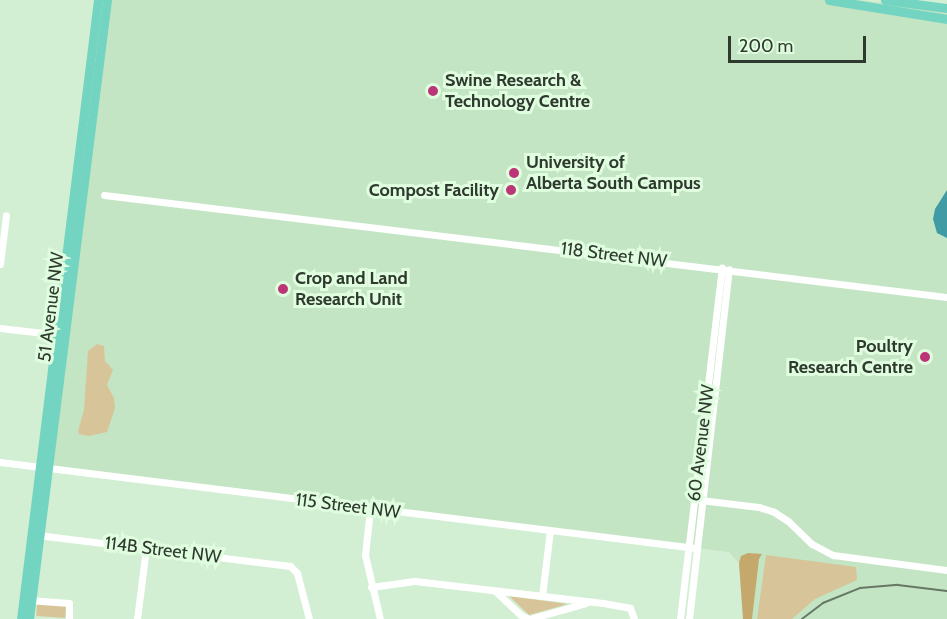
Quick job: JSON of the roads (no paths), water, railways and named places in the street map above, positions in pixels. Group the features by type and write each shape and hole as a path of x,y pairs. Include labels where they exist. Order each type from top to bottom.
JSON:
{"main road":[{"name":"51 Avenue NW","path":"26,618 98,0"},
{"name":"51 Avenue NW","path":"60,335 107,0"},
{"path":"829,0 947,18"},
{"path":"885,0 947,8"}],"street":[{"name":"118 Street NW","path":"104,195 281,214 947,297"},
{"path":"0,262 6,215"},
{"name":"60 Avenue NW","path":"680,619 692,548 725,268"},
{"path":"0,328 60,335"},
{"name":"115 Street NW","path":"0,462 692,548"},
{"path":"698,500 774,512 790,523 808,542 833,555 947,570"},
{"path":"370,509 365,555 380,619"},
{"path":"542,596 550,530"},
{"name":"114B Street NW","path":"36,535 294,568 309,619"},
{"path":"136,619 146,548"},
{"name":"60 Avenue NW","path":"689,619 692,548"},
{"path":"371,587 415,581 542,596 632,610 634,619"},
{"path":"495,591 521,615 529,619 591,602"},
{"path":"27,600 69,603 69,619"}],"water":[{"path":"947,190 947,238 937,233 933,219 935,209"}],"tram line":[{"path":"802,619 823,603 860,588 898,585 947,591"}],"place":[{"name":"Swine Research & Technology Centre","path":"433,91"},
{"name":"University of Alberta South Campus","path":"514,173"},
{"name":"Compost Facility","path":"511,190"},
{"name":"Crop and Land Research Unit","path":"283,289"},
{"name":"Poultry Research Centre","path":"925,357"}]}
